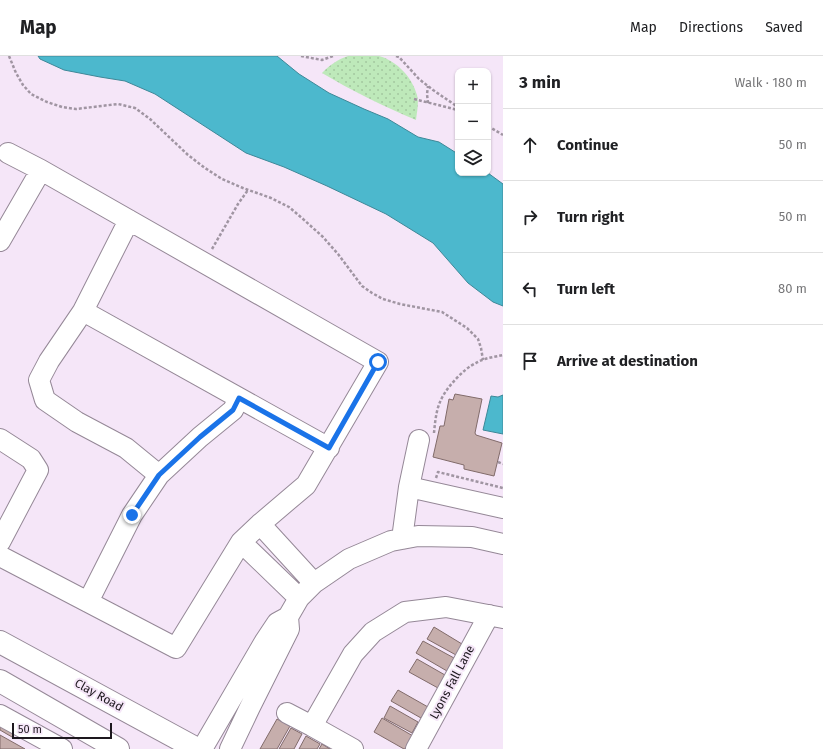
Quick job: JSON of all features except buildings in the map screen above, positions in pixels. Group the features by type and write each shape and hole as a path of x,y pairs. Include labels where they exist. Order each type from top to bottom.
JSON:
{"main road":[{"name":"Clay Road","path":"0,642 197,749"},
{"path":"0,681 118,749"}],"street":[{"path":"0,556 176,648 241,542 306,485 378,362 41,170 8,153"},
{"path":"0,241 41,170"},
{"path":"129,220 82,311 49,361 39,380 45,400 78,422 126,448 159,475"},
{"path":"82,311 329,448"},
{"path":"88,602 132,515 159,475 200,437 233,410 239,398"},
{"path":"0,439 32,459 38,470 0,542"},
{"path":"402,539 409,487 419,440"},
{"path":"409,487 503,508"},
{"path":"260,524 314,583"},
{"path":"202,749 277,623 288,617 299,598 314,583 349,559 390,541 418,536 472,537 503,544"},
{"path":"241,542 299,598"},
{"path":"312,726 353,654 373,632 405,612 446,606 496,617"},
{"path":"230,749 289,629 288,617"},
{"name":"Lyons Fall Lane","path":"416,749 496,617"},
{"path":"287,713 353,749"},
{"path":"0,715 62,749"}],"path":[{"path":"9,56 23,85 31,94 47,102 62,107 76,108 118,104 135,108 150,119 188,156 222,179 271,198 289,207 323,237 362,286 372,293 383,299 400,304 442,312 467,328 478,340 483,360"},
{"path":"301,56 322,60 333,56"},
{"path":"396,56 399,57 428,86 455,106"},
{"path":"428,86 428,102"},
{"path":"414,99 455,107"},
{"path":"491,128 503,135"},
{"path":"204,263 238,204 248,190"},
{"path":"419,440 433,439 440,401 455,380 476,362 503,355"},
{"path":"498,462 503,464"},
{"path":"433,492 438,472 503,488"}],"green space":[{"path":"348,56 379,56 386,58 398,66 408,76 415,88 418,98 416,120 368,98 322,73 334,63"}],"water":[{"path":"38,56 277,56 299,74 329,93 388,119 418,137 439,142 455,152 455,176 491,175 503,184 503,306 493,302 468,283 433,243 386,214 284,167 246,153 155,94 125,81 64,70 40,59"},
{"path":"503,395 503,434 483,430 491,396 498,397"}],"route":[{"path":"132,515 159,475 200,437 233,410 239,398 329,448 378,362"}]}
